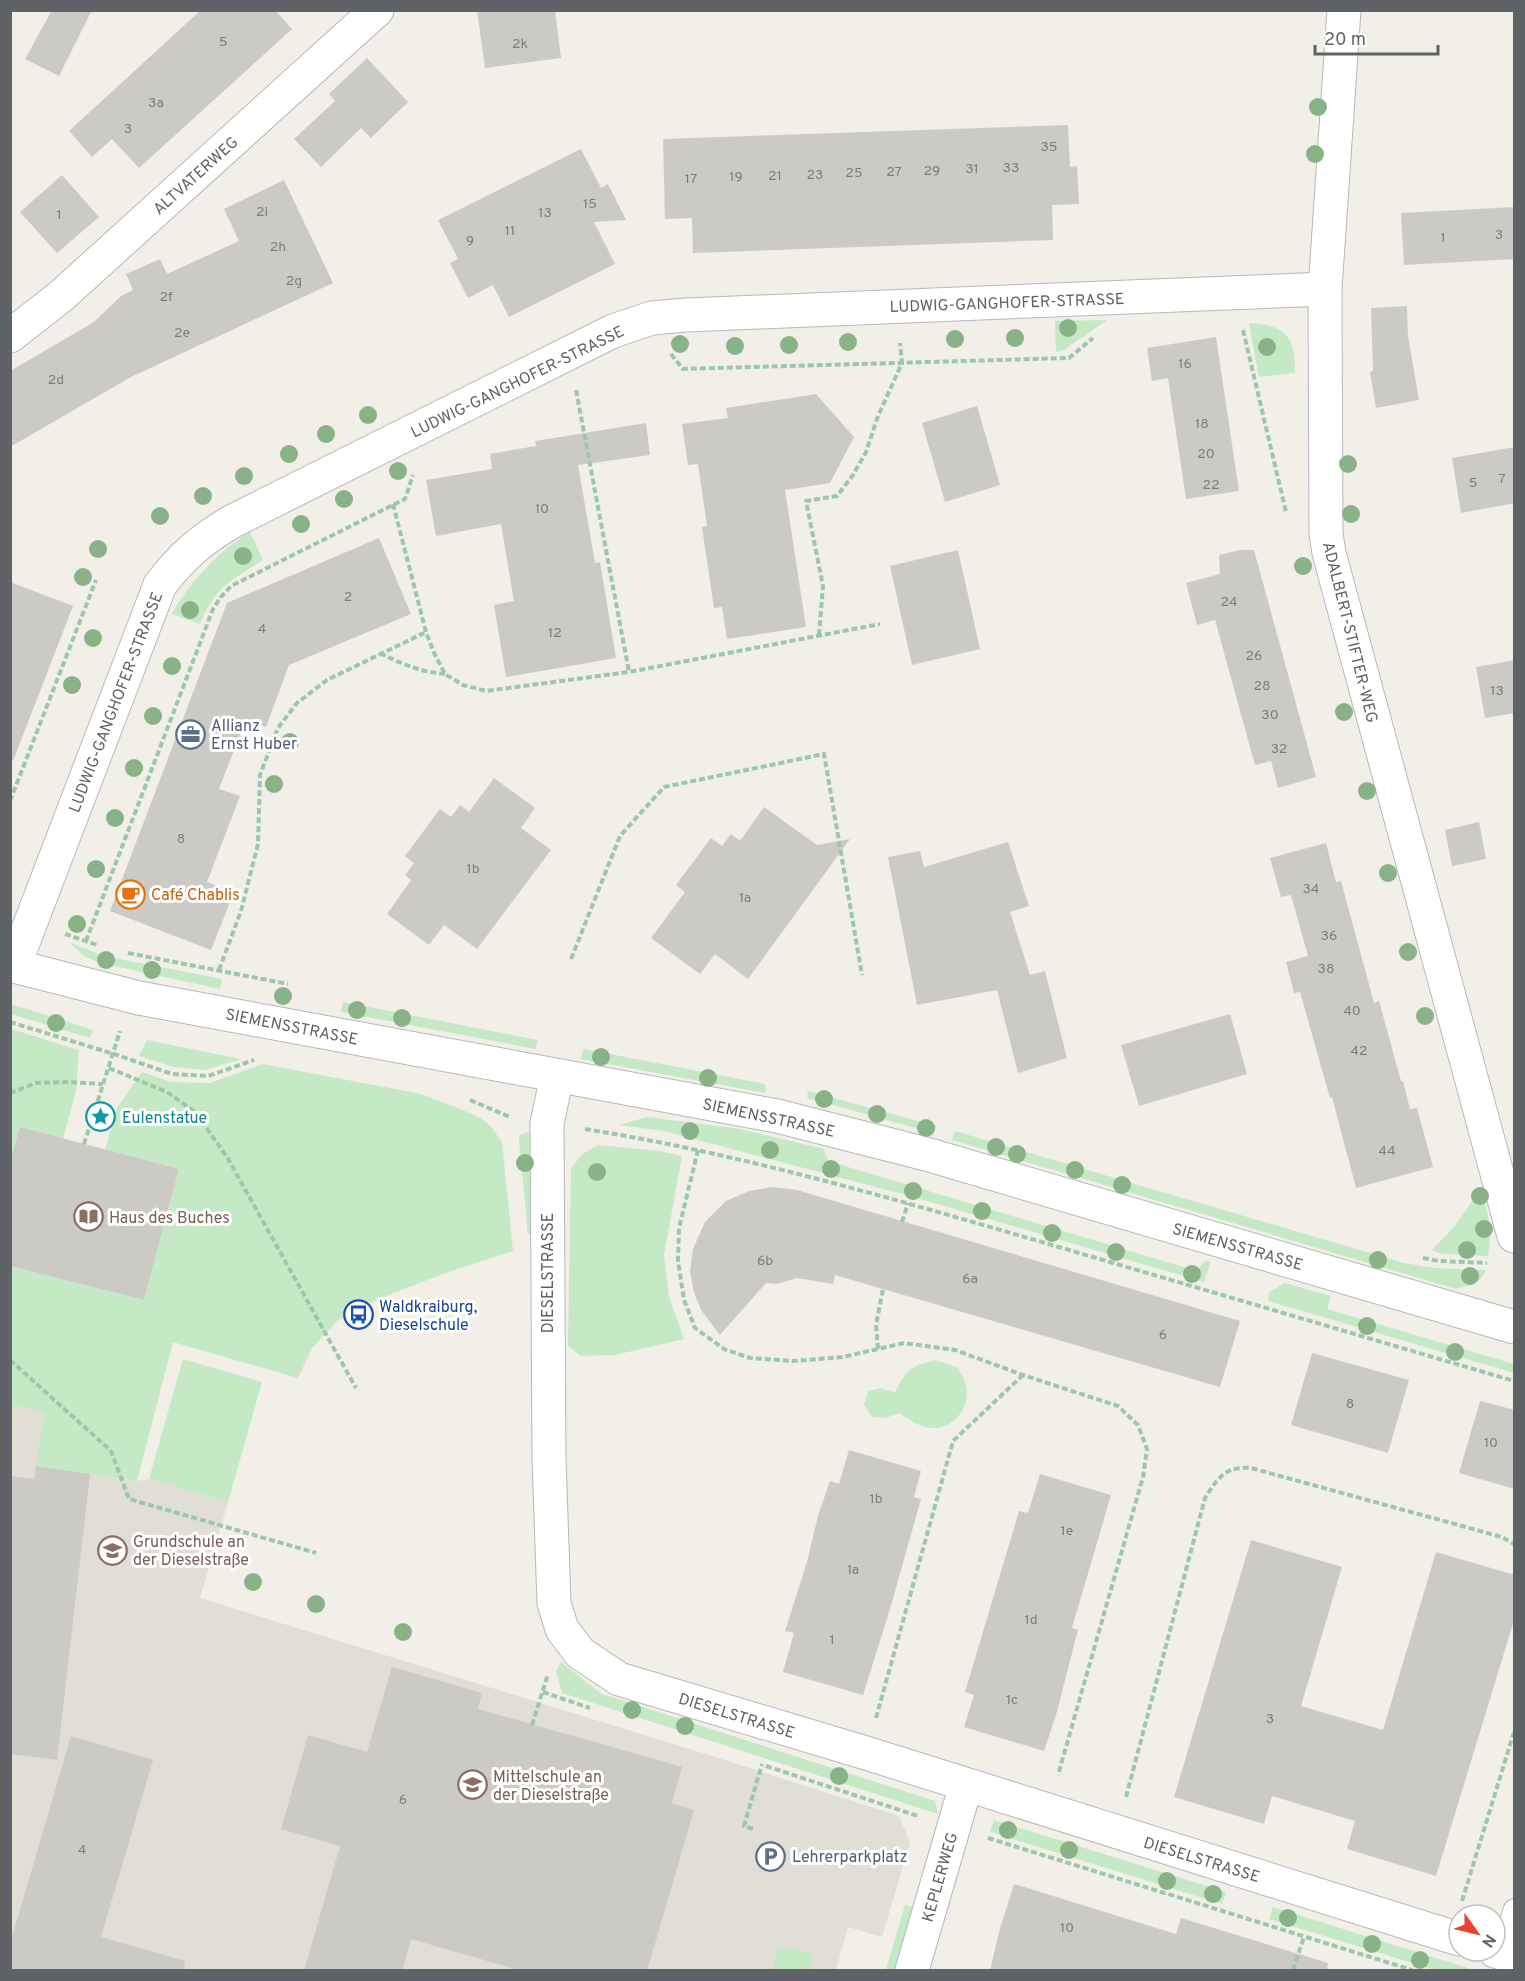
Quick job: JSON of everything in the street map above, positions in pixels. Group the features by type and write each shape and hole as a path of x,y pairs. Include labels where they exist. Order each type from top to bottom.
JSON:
{"street":[{"name":"ALTVATERWEG","path":"10,336 60,297 377,10"},
{"name":"ADALBERT-STIFTER-WEG","path":"1344,10 1325,289 1326,534 1329,553 1515,1236"},
{"name":"LUDWIG-GANGHOFER-STRASSE","path":"12,966 160,585 185,554 231,522 613,332 652,318 1325,289"},
{"name":"SIEMENSSTRASSE","path":"12,966 139,998 777,1116 914,1151 1513,1321"},
{"name":"DIESELSTRASSE","path":"557,1076 547,1122 551,1540 554,1602 562,1629 580,1653 619,1679 1048,1810 1447,1935"},
{"name":"KEPLERWEG","path":"912,1971 966,1785"}],"lane":[{"path":"1507,1941 1515,1910"}],"path":[{"path":"1238,293 1240,317 1253,377 1288,522"},
{"path":"819,635 822,586 806,501 837,496 866,452 878,416 902,363 898,306"},
{"path":"669,350 684,369 1069,358 1094,337"},
{"path":"574,378 629,672"},
{"path":"86,941 213,609 220,597 231,586 405,499 416,466"},
{"path":"393,504 426,632 445,674"},
{"path":"10,801 96,580"},
{"path":"380,653 402,665 428,673 445,674 463,685 486,691 629,672 880,624"},
{"path":"219,970 241,911 258,844 260,776 278,728 297,703 327,680 426,632"},
{"path":"571,959 620,836 664,787 824,754 862,975"},
{"path":"10,1022 172,1074 208,1076 256,1059"},
{"path":"84,1144 121,1027"},
{"path":"109,1068 167,1092 195,1112 232,1166 356,1388"},
{"path":"10,1093 36,1083 103,1083"},
{"path":"464,1097 508,1117 662,1141 908,1203 1515,1381"},
{"path":"698,1150 679,1228 678,1261 684,1300 694,1328 724,1349 750,1358 794,1361 843,1357 904,1343 955,1350 1118,1406 1138,1425 1147,1449 1143,1477 1048,1810"},
{"path":"902,1222 908,1203"},
{"path":"878,1349 876,1325 883,1289"},
{"path":"10,1360 111,1451 129,1499 316,1553"},
{"path":"866,1754 953,1441 1023,1375"},
{"path":"1117,1832 1205,1498 1226,1471 1237,1467 1251,1468 1502,1537 1515,1544"},
{"path":"1465,1903 1515,1732"},
{"path":"753,1829 744,1826 762,1764"},
{"path":"1293,1971 1304,1937"}],"shaded area":[{"name":"Mittelschule an der Dieselstraße","path":"10,1405 44,1411 37,1466 137,1481 149,1479 228,1502 200,1598 899,1816 910,1842 882,1937 848,1927 836,1970 11,1970"}],"green space":[{"path":"1107,320 1064,350 1056,352 1055,321"},
{"path":"1249,323 1272,327 1286,335 1293,350 1295,373 1259,377"},
{"path":"250,532 263,560 218,593 200,624 172,614 187,590 206,568"},
{"path":"69,942 104,956 222,979 220,989 100,963 84,956"},
{"path":"343,1002 538,1040 536,1049 341,1012"},
{"path":"11,1004 93,1030 90,1038 11,1014"},
{"path":"11,1029 79,1050 76,1091 63,1139 20,1128 11,1162"},
{"path":"147,1040 241,1059 205,1070 174,1067 139,1056"},
{"path":"584,1049 765,1084 766,1093 580,1059"},
{"path":"263,1064 421,1094 482,1119 502,1142 513,1251 448,1272 376,1300 338,1320 312,1348 298,1378 173,1342 137,1481 36,1466 44,1412 11,1405 10,1266 144,1300 179,1169 105,1150 117,1108 142,1072 171,1082 210,1083"},
{"path":"808,1091 936,1126 934,1133 807,1098"},
{"path":"647,1117 740,1129 824,1149 828,1161 1197,1271 1206,1260 1211,1262 1204,1282 910,1196 664,1131 619,1125"},
{"path":"955,1131 1404,1263 1435,1268 1486,1270 1478,1281 1456,1289 952,1140"},
{"path":"528,1132 532,1146 531,1233 528,1235 519,1140 520,1135"},
{"path":"598,1145 660,1151 682,1156 664,1255 669,1297 684,1339 615,1355 581,1356 568,1346 571,1169 582,1154"},
{"path":"1480,1186 1490,1228 1488,1256 1442,1254 1432,1250 1459,1220"},
{"path":"1285,1283 1331,1296 1327,1309 1514,1364 1514,1373 1268,1301 1269,1292"},
{"path":"183,1359 262,1382 228,1502 149,1479"},
{"path":"936,1360 958,1368 965,1383 967,1393 964,1408 954,1420 941,1427 929,1428 899,1413 886,1418 872,1417 864,1405 868,1391 881,1388 895,1393 910,1370"},
{"path":"561,1662 602,1694 935,1801 938,1814 562,1693 556,1671"},
{"path":"994,1820 1226,1892 1222,1904 990,1832"},
{"path":"905,1905 916,1908 898,1970 886,1970"},
{"path":"1273,1907 1474,1970 1435,1970 1269,1919"},
{"path":"778,1946 813,1954 809,1970 773,1970"}],"building":[{"path":"52,10 92,10 59,76 25,59"},
{"path":"201,10 275,10 292,29 139,168 112,139 92,157 69,131"},
{"path":"477,10 555,10 561,58 485,68"},
{"path":"367,58 408,102 371,138 361,128 321,167 294,139 335,101 329,94"},
{"path":"1068,125 1070,167 1077,166 1079,204 1052,205 1053,240 693,253 692,218 665,219 663,139"},
{"path":"581,149 601,188 608,184 626,220 594,222 615,264 509,317 493,285 468,298 450,263 458,259 438,220"},
{"path":"62,175 99,217 57,253 20,212"},
{"path":"284,180 333,283 131,377 10,447 10,371 94,322 121,296 133,290 126,274 160,259 167,274 239,241 224,209"},
{"path":"1515,207 1515,259 1404,265 1401,213"},
{"path":"1407,306 1408,336 1419,400 1376,408 1370,372 1373,371 1371,308"},
{"path":"1216,337 1239,491 1186,499 1168,378 1152,381 1147,348"},
{"path":"816,394 854,437 830,483 785,490 806,627 727,639 722,607 714,608 702,527 707,526 698,464 688,465 682,424 728,418 726,408"},
{"path":"977,406 1000,485 945,502 922,423"},
{"path":"646,423 650,455 578,465 595,563 600,562 616,658 506,677 494,605 514,601 501,524 436,536 426,480 492,469 490,454 536,446 535,441"},
{"path":"1515,447 1515,503 1461,513 1452,458"},
{"path":"379,538 411,614 289,665 266,727 246,719 219,789 240,796 207,882 234,892 211,950 110,911 227,603"},
{"path":"958,550 980,649 912,665 890,566"},
{"path":"1240,550 1254,550 1316,777 1278,788 1271,761 1255,765 1215,620 1197,625 1186,583 1220,574 1219,555"},
{"path":"10,582 73,606 13,761 10,760"},
{"path":"1515,660 1515,713 1485,718 1476,667"},
{"path":"494,778 535,808 521,828 551,850 477,949 444,925 429,945 387,914 411,880 405,875 414,863 405,856 440,809 451,817 460,805 469,812"},
{"path":"764,807 817,845 850,839 748,979 715,954 700,974 651,938 685,892 676,885 711,838 722,846 731,834 740,841"},
{"path":"1479,822 1486,859 1452,866 1445,830"},
{"path":"1008,842 1029,906 1010,912 1030,975 1045,971 1067,1058 1018,1073 997,990 917,1005 888,857 920,851 924,867"},
{"path":"1326,843 1336,882 1341,881 1374,1003 1379,1001 1410,1109 1417,1108 1433,1167 1356,1188 1332,1097 1330,1098 1300,992 1294,993 1286,962 1308,956 1291,895 1281,897 1270,858"},
{"path":"1230,1014 1247,1074 1139,1106 1121,1045"},
{"name":"Haus des Buches","path":"20,1127 179,1169 144,1300 10,1266 10,1162"},
{"path":"773,1187 797,1190 1240,1321 1220,1387 835,1275 833,1284 797,1278 777,1284 766,1283 720,1335 701,1310 694,1292 690,1272 693,1249 705,1222 726,1201 749,1191"},
{"path":"1312,1353 1409,1380 1388,1453 1291,1425"},
{"path":"1480,1401 1515,1410 1515,1489 1459,1473"},
{"path":"849,1450 921,1471 914,1497 921,1499 863,1695 783,1672 794,1633 785,1631 807,1562 818,1516 830,1481 839,1484"},
{"path":"36,1466 90,1474 57,1760 10,1754 10,1476 34,1479"},
{"path":"1040,1474 1111,1495 1072,1628 1078,1630 1056,1715 1044,1751 964,1727 974,1695 965,1692 1019,1511 1028,1513"},
{"path":"1251,1540 1342,1567 1301,1706 1383,1730 1436,1552 1515,1575 1515,1617 1436,1876 1347,1849 1355,1821 1272,1796 1264,1824 1174,1797"},
{"path":"392,1667 482,1693 478,1709 682,1767 672,1803 694,1810 647,1971 522,1971 411,1939 402,1971 304,1971 340,1846 281,1829 308,1735 367,1752"},
{"path":"71,1736 153,1760 101,1937 185,1961 184,1971 10,1971 10,1944"},
{"path":"1014,1884 1176,1934 1181,1918 1328,1963 1327,1971 990,1971"}],"place":[{"name":"Allianz Ernst Huber","path":"190,734"},
{"name":"Café Chablis","path":"130,894"},
{"name":"Eulenstatue","path":"101,1117"},
{"name":"Haus des Buches","path":"88,1217"},
{"name":"Waldkraiburg, Dieselschule","path":"358,1315"},
{"name":"Grundschule an der Dieselstraße","path":"112,1550"},
{"name":"Mittelschule an der Dieselstraße","path":"472,1785"},
{"name":"Lehrerparkplatz","path":"771,1856"}]}
